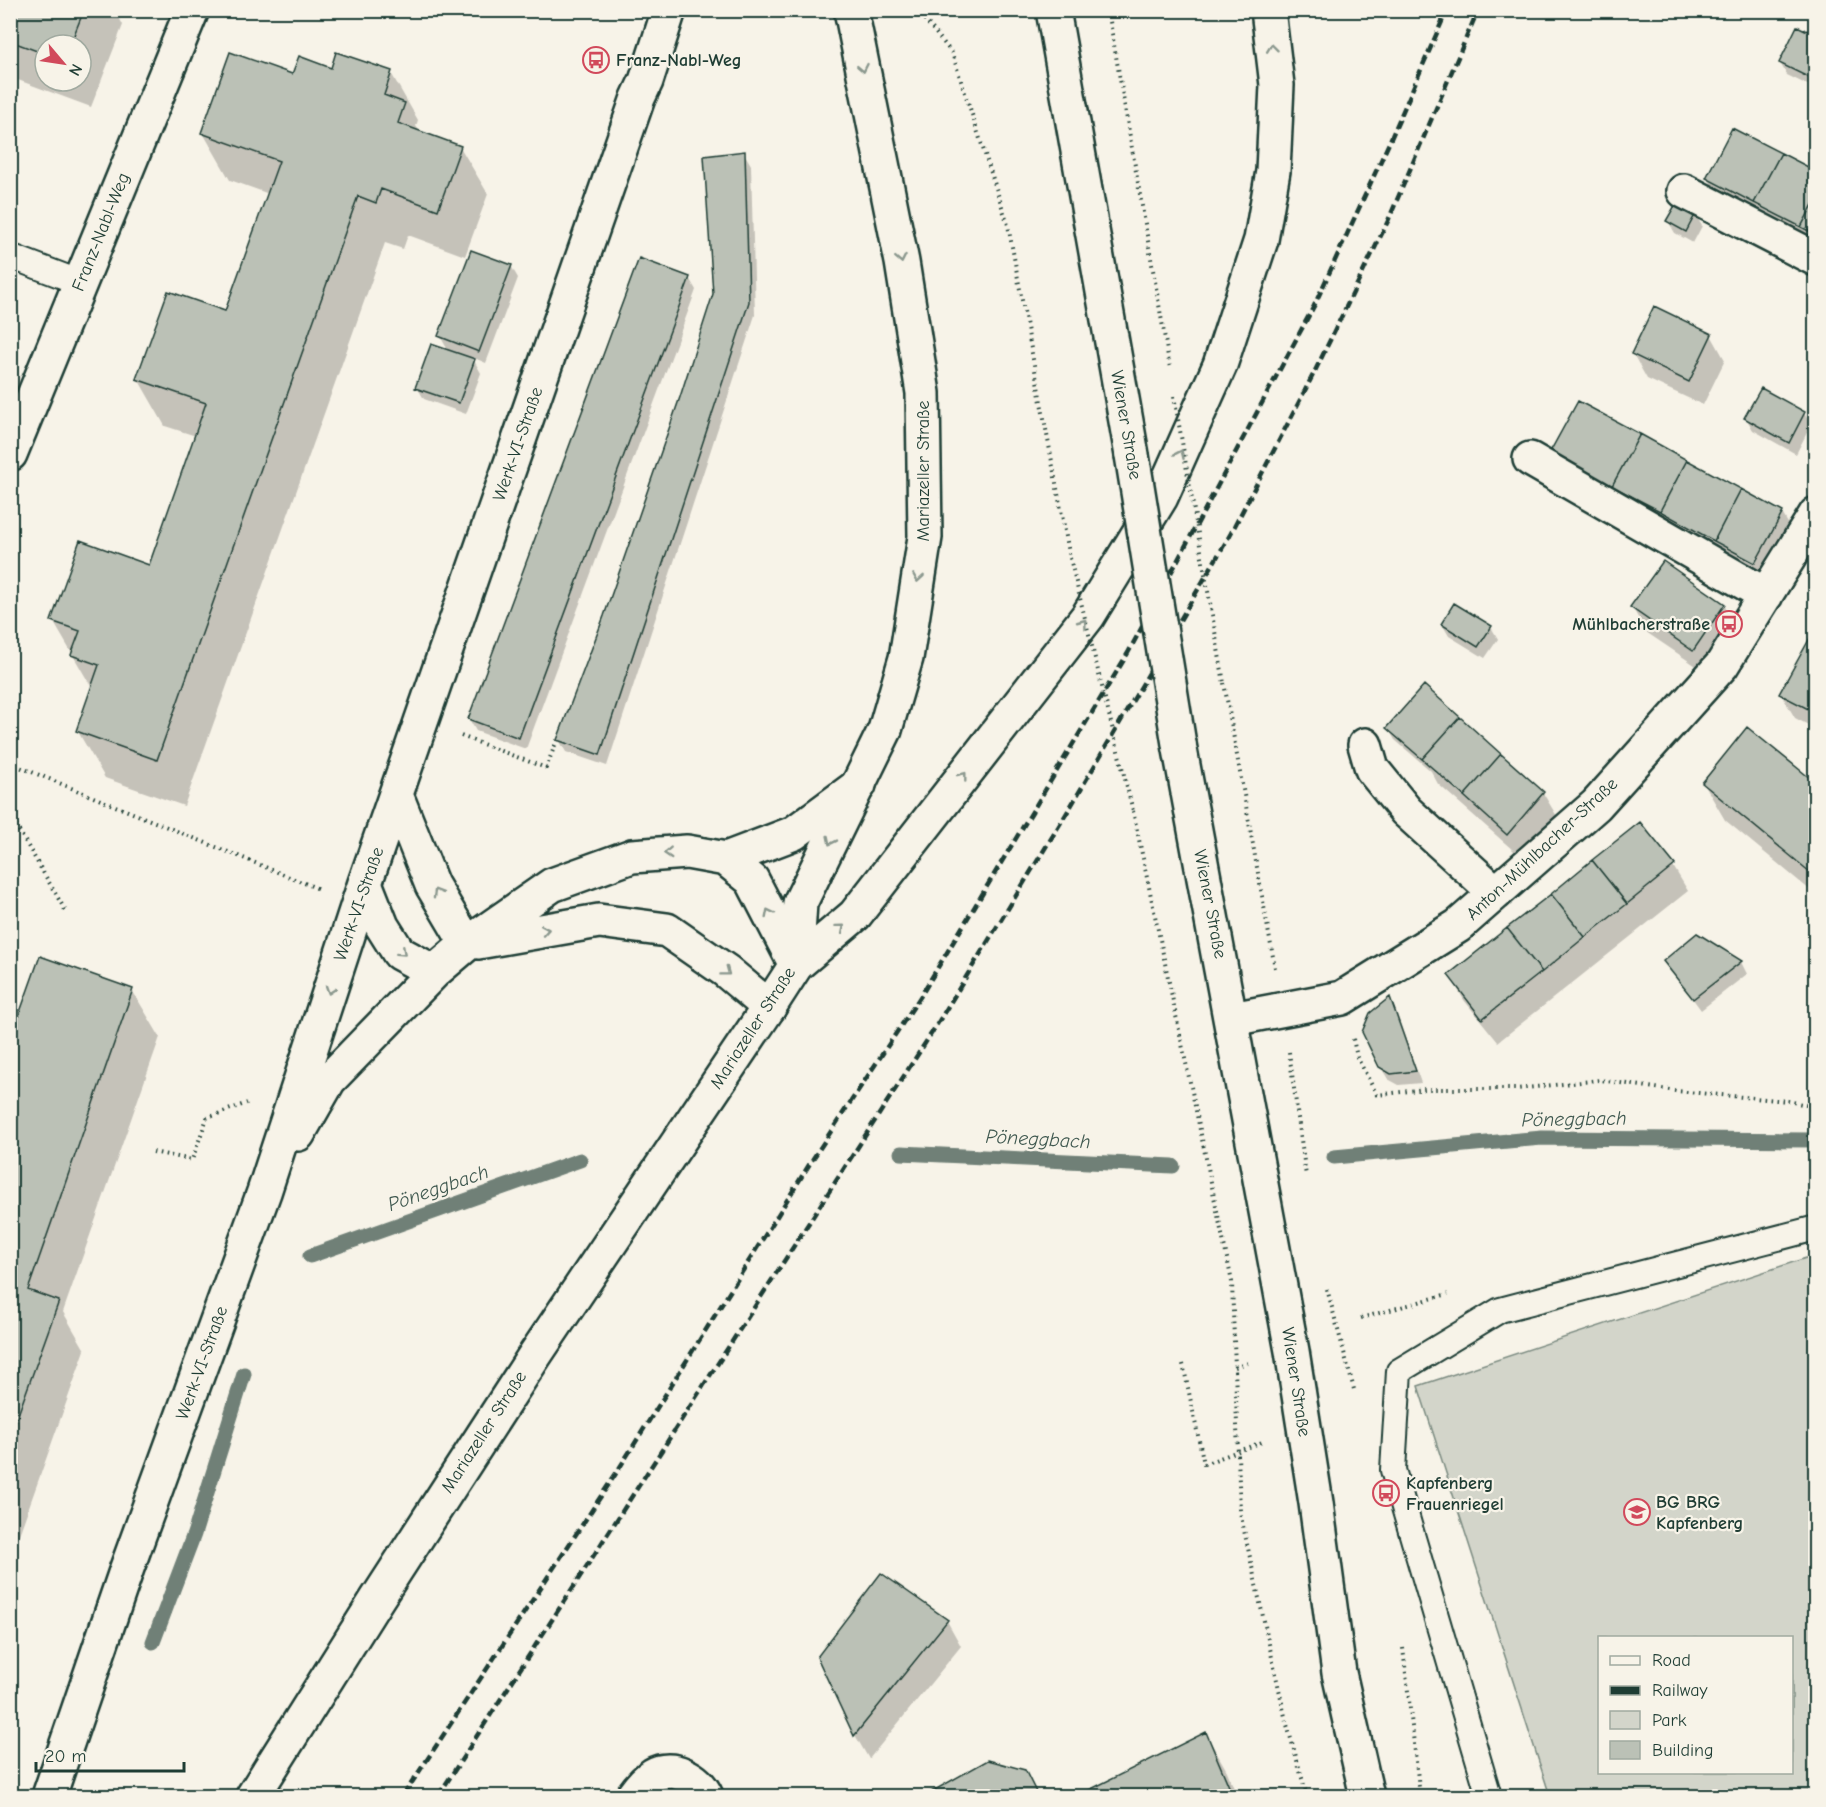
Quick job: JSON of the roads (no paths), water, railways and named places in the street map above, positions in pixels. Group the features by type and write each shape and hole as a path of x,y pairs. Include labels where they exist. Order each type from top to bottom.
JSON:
{"main road":[{"name":"Franz-Nabl-Weg","path":"10,454 192,10"},
{"name":"Werk-VI-Straße","path":"50,1797 127,1568 264,1192 365,883 669,10"},
{"name":"Mariazeller Straße","path":"253,1797 535,1354 796,965 800,903 885,730 906,658 925,537 923,393 902,262 851,10"},
{"name":"Wiener Straße","path":"1053,10 1132,455 1179,744 1290,1340 1340,1673 1367,1797"},
{"path":"264,1192 329,1080 434,972 467,944 552,885 632,856 687,852 726,859 752,880 796,965 855,915 1088,616 1161,497 1220,365 1261,240 1273,171 1277,84 1268,10"},
{"path":"1684,191 1815,259"},
{"path":"1530,459 1766,595"},
{"name":"Anton-Mühlbacher-Straße","path":"1232,1019 1342,998 1458,926 1596,805 1722,665 1815,514"},
{"path":"1365,745 1372,769 1406,811 1496,892"},
{"path":"726,859 794,832 859,785"},
{"path":"396,795 432,885 467,944"},
{"path":"365,883 382,926 399,953 434,972"},
{"path":"467,944 599,921 667,930 726,971 769,1007"},
{"path":"633,1797 652,1776 661,1772 681,1774 697,1782 706,1797"}],"lane":[{"path":"10,256 81,283"},
{"path":"1489,1797 1393,1470 1399,1371 1500,1310 1815,1228"}],"waterway":[{"name":"Pöneggbach","path":"1334,1157 1542,1138 1816,1140"},
{"name":"Pöneggbach","path":"901,1153 1173,1166"},
{"name":"Pöneggbach","path":"310,1256 580,1160"},
{"name":"Pöneggbach","path":"153,1642 194,1534 244,1374"}],"railway":[{"path":"403,1796 615,1475 814,1157 920,997 1128,653 1314,306 1447,10"},
{"path":"438,1796 931,1034 1068,811 1230,535 1314,373 1388,221 1478,10"}],"place":[{"name":"Franz-Nabl-Weg","path":"596,60"},
{"name":"Mühlbacherstraße","path":"1729,624"},
{"name":"Kapfenberg Frauenriegel","path":"1386,1493"},
{"name":"BG BRG Kapfenberg","path":"1637,1512"}]}
